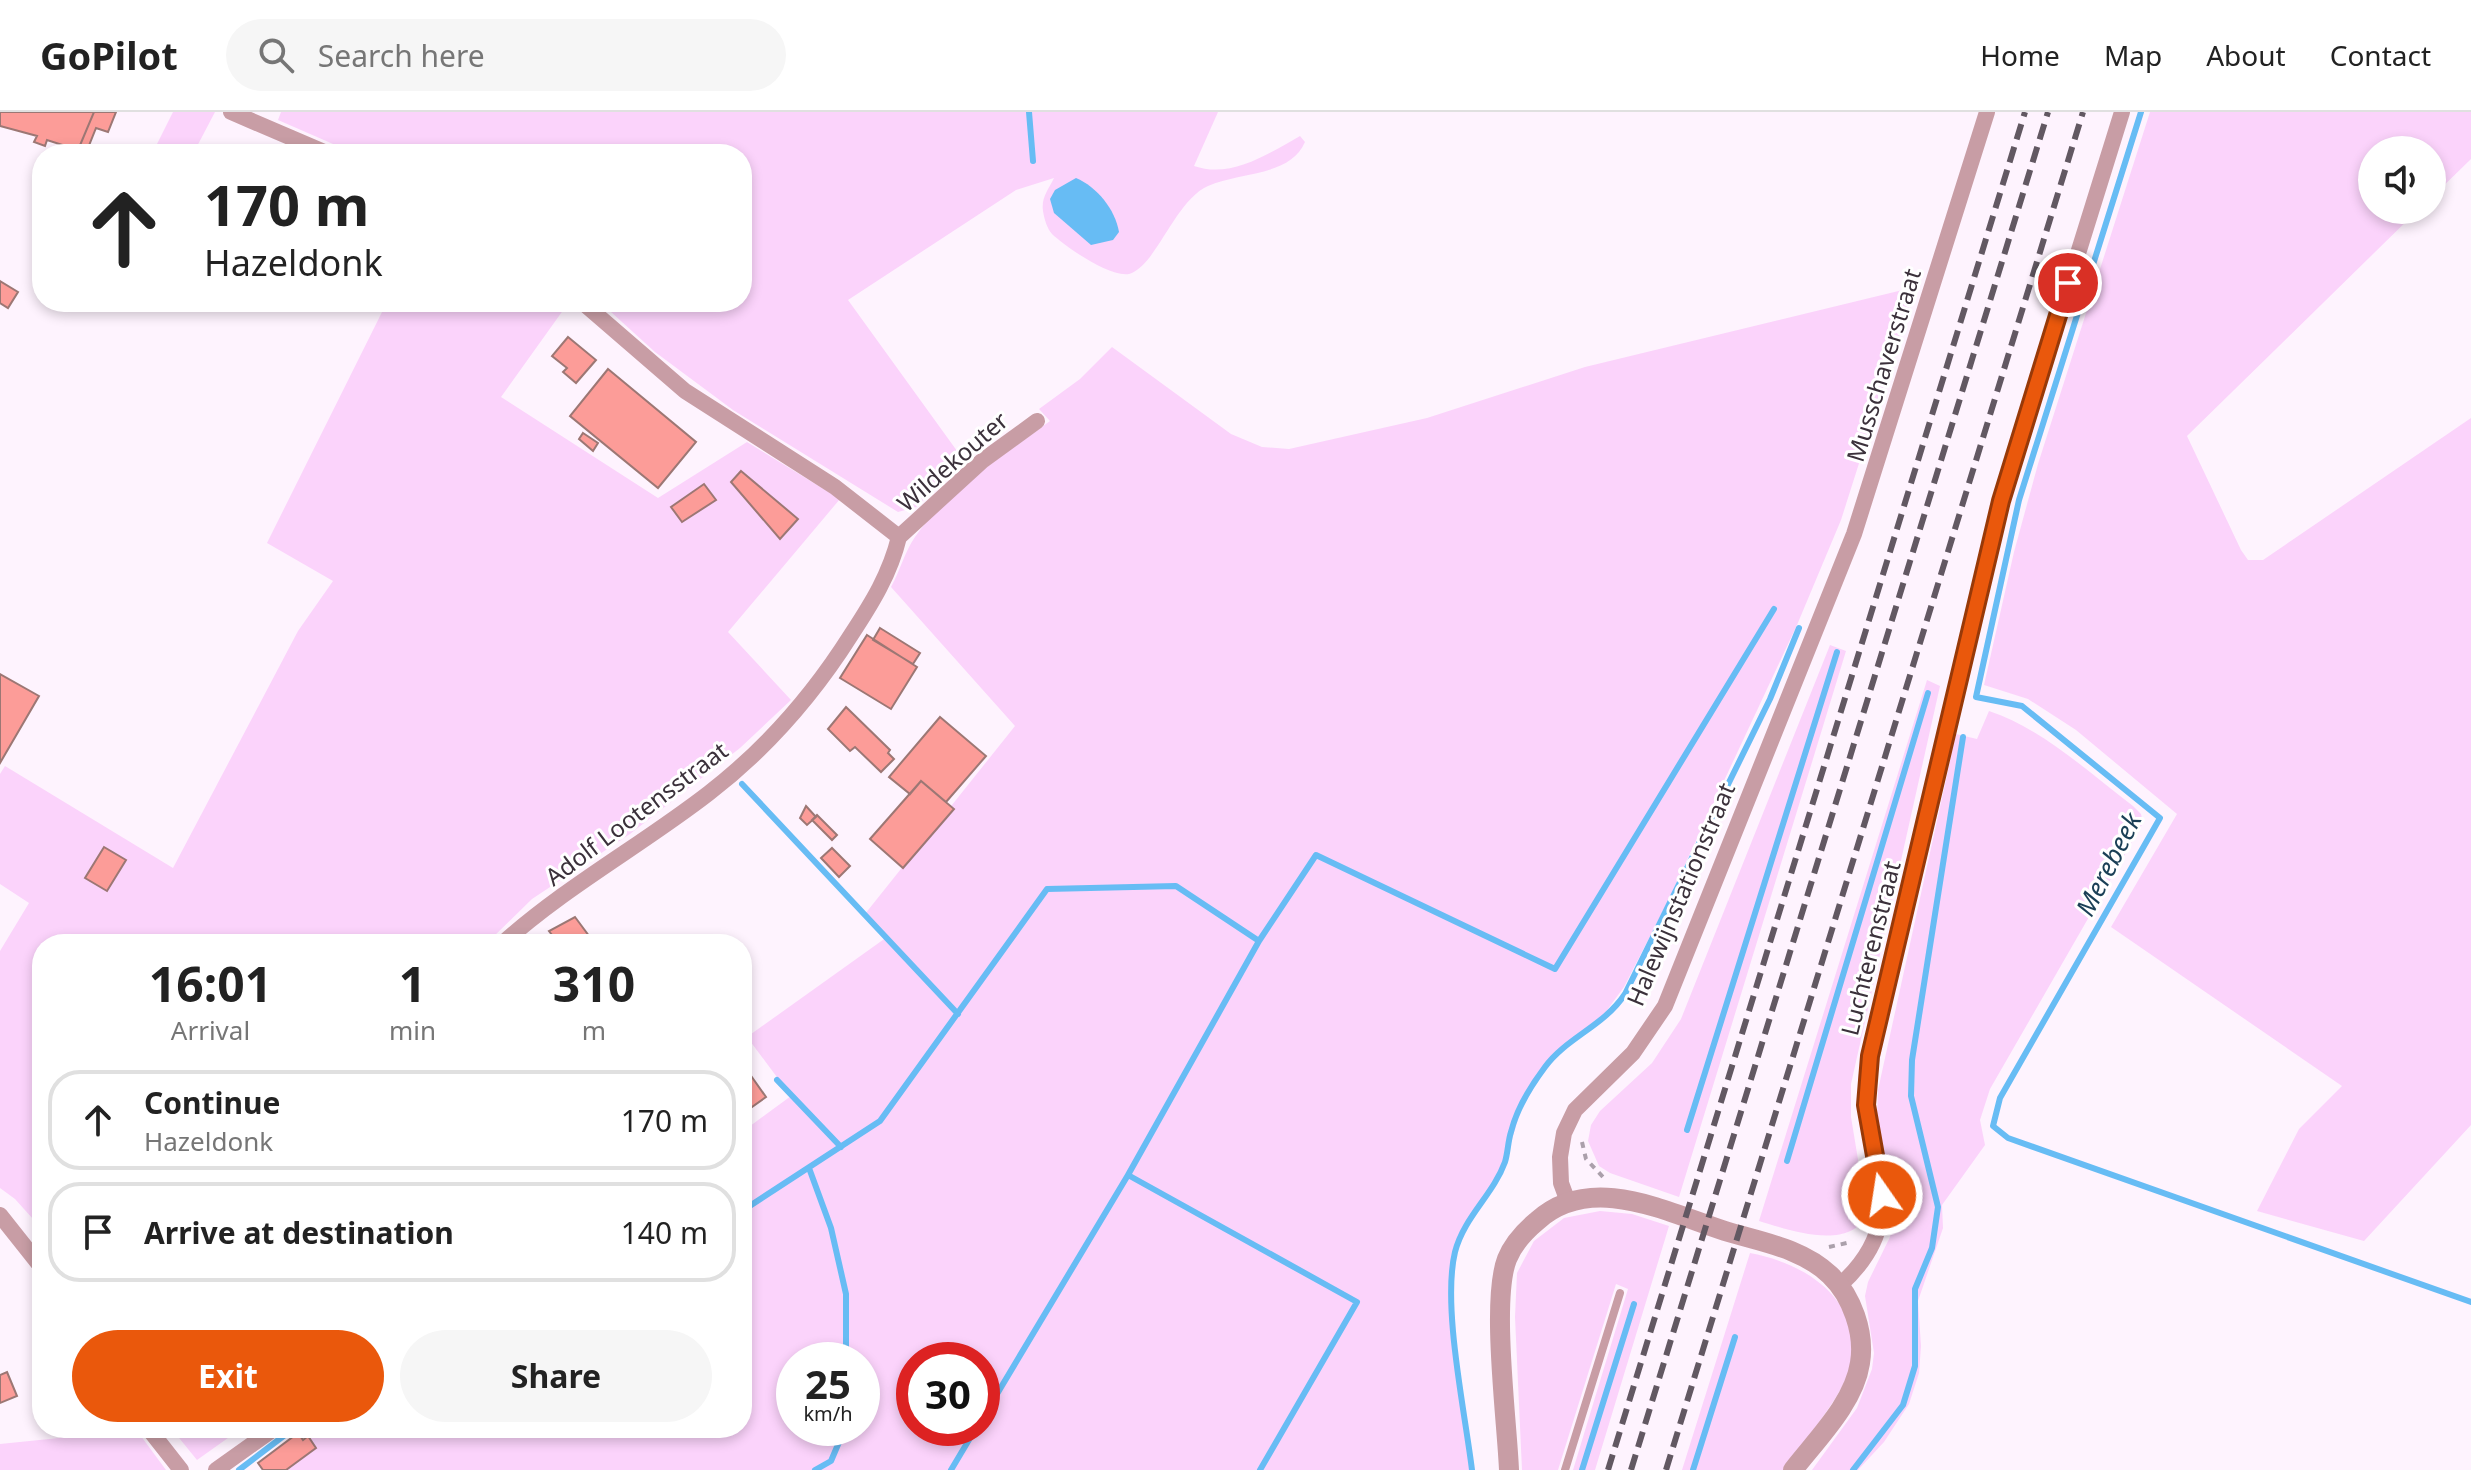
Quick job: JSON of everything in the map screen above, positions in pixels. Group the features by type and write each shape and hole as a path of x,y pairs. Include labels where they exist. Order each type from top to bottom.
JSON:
{"street":[{"path":"231,112 306,144"},
{"name":"Musschaverstraat","path":"1816,630 1888,437 1987,112"},
{"name":"Luchterenstraat","path":"1840,1285 1864,1262 1882,1221 1882,1195 1868,1126 1867,1073 2001,501 2122,112"},
{"path":"594,312 685,391 835,487 899,537"},
{"name":"Wildekouter","path":"899,537 982,461 1037,421"},
{"name":"Adolf Lootensstraat","path":"516,934 737,770 810,693 876,596 891,567 899,537"},
{"name":"Halewijnstationstraat","path":"1568,1202 1561,1183 1564,1133 1584,1099 1633,1053 1665,1006 1816,630"},
{"path":"1509,1470 1502,1279 1507,1259 1527,1229 1568,1202 1601,1196 1657,1209 1800,1253 1840,1285 1858,1329 1859,1372 1841,1407 1793,1470"},
{"path":"0,1215 32,1255"},
{"path":"156,1438 181,1470"},
{"path":"216,1470 261,1438"}],"lane":[{"path":"1565,1470 1620,1293"}],"path":[{"path":"1824,1248 1839,1247 1859,1236"}],"shaded area":[{"path":"173,112 215,112 198,144 157,144"},
{"path":"281,112 1218,112 1194,166 1208,169 1249,163 1300,136 1305,142 1288,162 1276,168 1220,182 1197,193 1150,256 1132,273 1102,268 1050,232 1043,206 1054,178 1016,190 848,300 965,462 916,507 898,512 733,410 655,352 611,312 752,312 752,144 333,144 278,120"},
{"path":"2150,112 2471,112 2471,159 2446,183 2446,136 2358,136 2358,224 2404,224 2187,436 2241,550 2248,560 2263,560 2471,418 2471,1125 2364,1241 2257,1211 2299,1129 2342,1086 2111,927 2177,814 2076,730 2028,699 1984,685 2014,552 2038,464"},
{"path":"1915,287 1841,520 1797,625 1664,909 1624,987 1602,1017 1555,1058 1537,1082 1521,1110 1499,1181 1479,1202 1459,1234 1451,1268 1453,1324 1474,1470 286,1470 316,1448 309,1438 752,1438 752,1125 791,1096 752,1044 752,1033 887,937 865,914 1015,726 891,587 911,543 928,520 960,489 1050,421 1039,409 1080,379 1112,347 1231,434 1262,447 1289,449 1427,418 1585,367"},
{"path":"382,312 562,312 501,397 658,498 747,442 840,499 728,632 791,700 740,748 630,834 532,899 496,934 32,934 32,1218 0,1188 0,951 29,903 0,884 0,774 5,766 173,868 298,631 333,581 267,543"},
{"path":"1830,645 1846,651 1679,1197 1610,1173 1599,1166 1588,1141 1591,1125 1600,1111 1652,1063 1681,1019"},
{"path":"1927,680 1940,686 1851,1084 1851,1117 1867,1214 1859,1226 1847,1232 1833,1235 1802,1233 1759,1221"},
{"path":"1989,711 2028,729 2064,752 2133,806 2141,814 2143,823 1990,1089 1980,1120 1985,1145 1942,1205 1943,1228 1918,1301 1919,1373 1909,1404 1884,1442 1858,1470 1812,1470 1857,1408 1872,1369 1874,1353 1865,1296 1868,1282 1890,1237 1894,1216 1877,1117 1878,1090 1956,734 1977,739"},
{"path":"1600,1211 1632,1214 1669,1226 1595,1470 1573,1470 1628,1289 1616,1284 1558,1470 1522,1470 1515,1317 1517,1273 1534,1241 1564,1218"},
{"path":"1750,1253 1791,1266 1826,1289 1839,1304 1848,1322 1852,1343 1850,1367 1830,1406 1783,1470 1682,1470"},
{"path":"59,1438 142,1438 166,1470 0,1470 0,1444"},
{"path":"179,1438 228,1438 197,1460"}],"water":[{"path":"1076,178 1091,187 1109,207 1119,232 1113,240 1091,245 1054,213 1050,199 1055,190"}],"building":[{"path":"0,112 94,112 81,144 59,144 47,140 46,144 40,144 34,142 37,136 0,126"},
{"path":"94,112 116,112 108,132 96,128 90,144 81,144"},
{"path":"0,281 18,292 8,308 0,303"},
{"path":"568,337 596,360 576,383 563,372 567,368 552,356"},
{"path":"608,369 696,442 658,488 570,416"},
{"path":"583,433 598,443 593,451 579,439"},
{"path":"741,471 798,519 780,539 731,482"},
{"path":"704,484 716,500 682,522 671,507"},
{"path":"880,628 920,653 913,664 873,640"},
{"path":"867,635 917,667 891,709 840,678"},
{"path":"0,674 39,696 0,763"},
{"path":"846,707 890,750 888,753 894,759 881,772 855,747 850,751 828,729"},
{"path":"940,717 986,756 946,802 921,781 910,794 889,777"},
{"path":"921,781 954,809 903,868 870,839"},
{"path":"806,806 816,817 807,825 800,818"},
{"path":"817,815 837,835 832,840 812,820"},
{"path":"104,847 126,860 107,891 85,878"},
{"path":"832,848 850,866 839,877 821,858"},
{"path":"575,917 588,934 551,934 549,931"},
{"path":"752,1077 766,1097 752,1107"},
{"path":"7,1372 17,1396 0,1403 0,1375"},
{"path":"291,1438 309,1438 316,1448 286,1470 263,1470 258,1463"}],"waterway":[{"path":"1029,112 1033,161"},
{"name":"Merebeek","path":"2141,112 2019,500 1976,697 2022,706 2160,818 2000,1098 1993,1126 2008,1138 2471,1302"},
{"path":"752,1204 880,1121 1047,889 1176,886 1259,941 1316,855 1555,969 1774,609"},
{"path":"1472,1470 1451,1301 1452,1274 1459,1239 1500,1174 1517,1115 1534,1082 1563,1048 1607,1015 1625,994 1770,699 1799,628"},
{"path":"1687,1130 1837,652"},
{"path":"1787,1161 1928,693"},
{"path":"1853,1470 1903,1405 1915,1366 1915,1289 1932,1248 1938,1207 1911,1096 1912,1060 1963,737"},
{"path":"742,784 958,1014"},
{"path":"1000,1389 1128,1175 1259,941"},
{"path":"777,1080 841,1147"},
{"path":"809,1168 831,1228 846,1294 846,1342"},
{"path":"1128,1175 1357,1302 1260,1470"},
{"path":"1582,1470 1634,1304"},
{"path":"1693,1470 1735,1337"},
{"path":"239,1470 281,1438"},
{"path":"815,1470 831,1461 837,1446"},
{"path":"951,1470 965,1446"}],"railway":[{"path":"1608,1470 2025,112"},
{"path":"1631,1470 2048,112"},
{"path":"1666,1470 2083,112"}],"route":[{"path":"1882,1195 1866,1105 1870,1056 2001,501 2068,283"}]}
